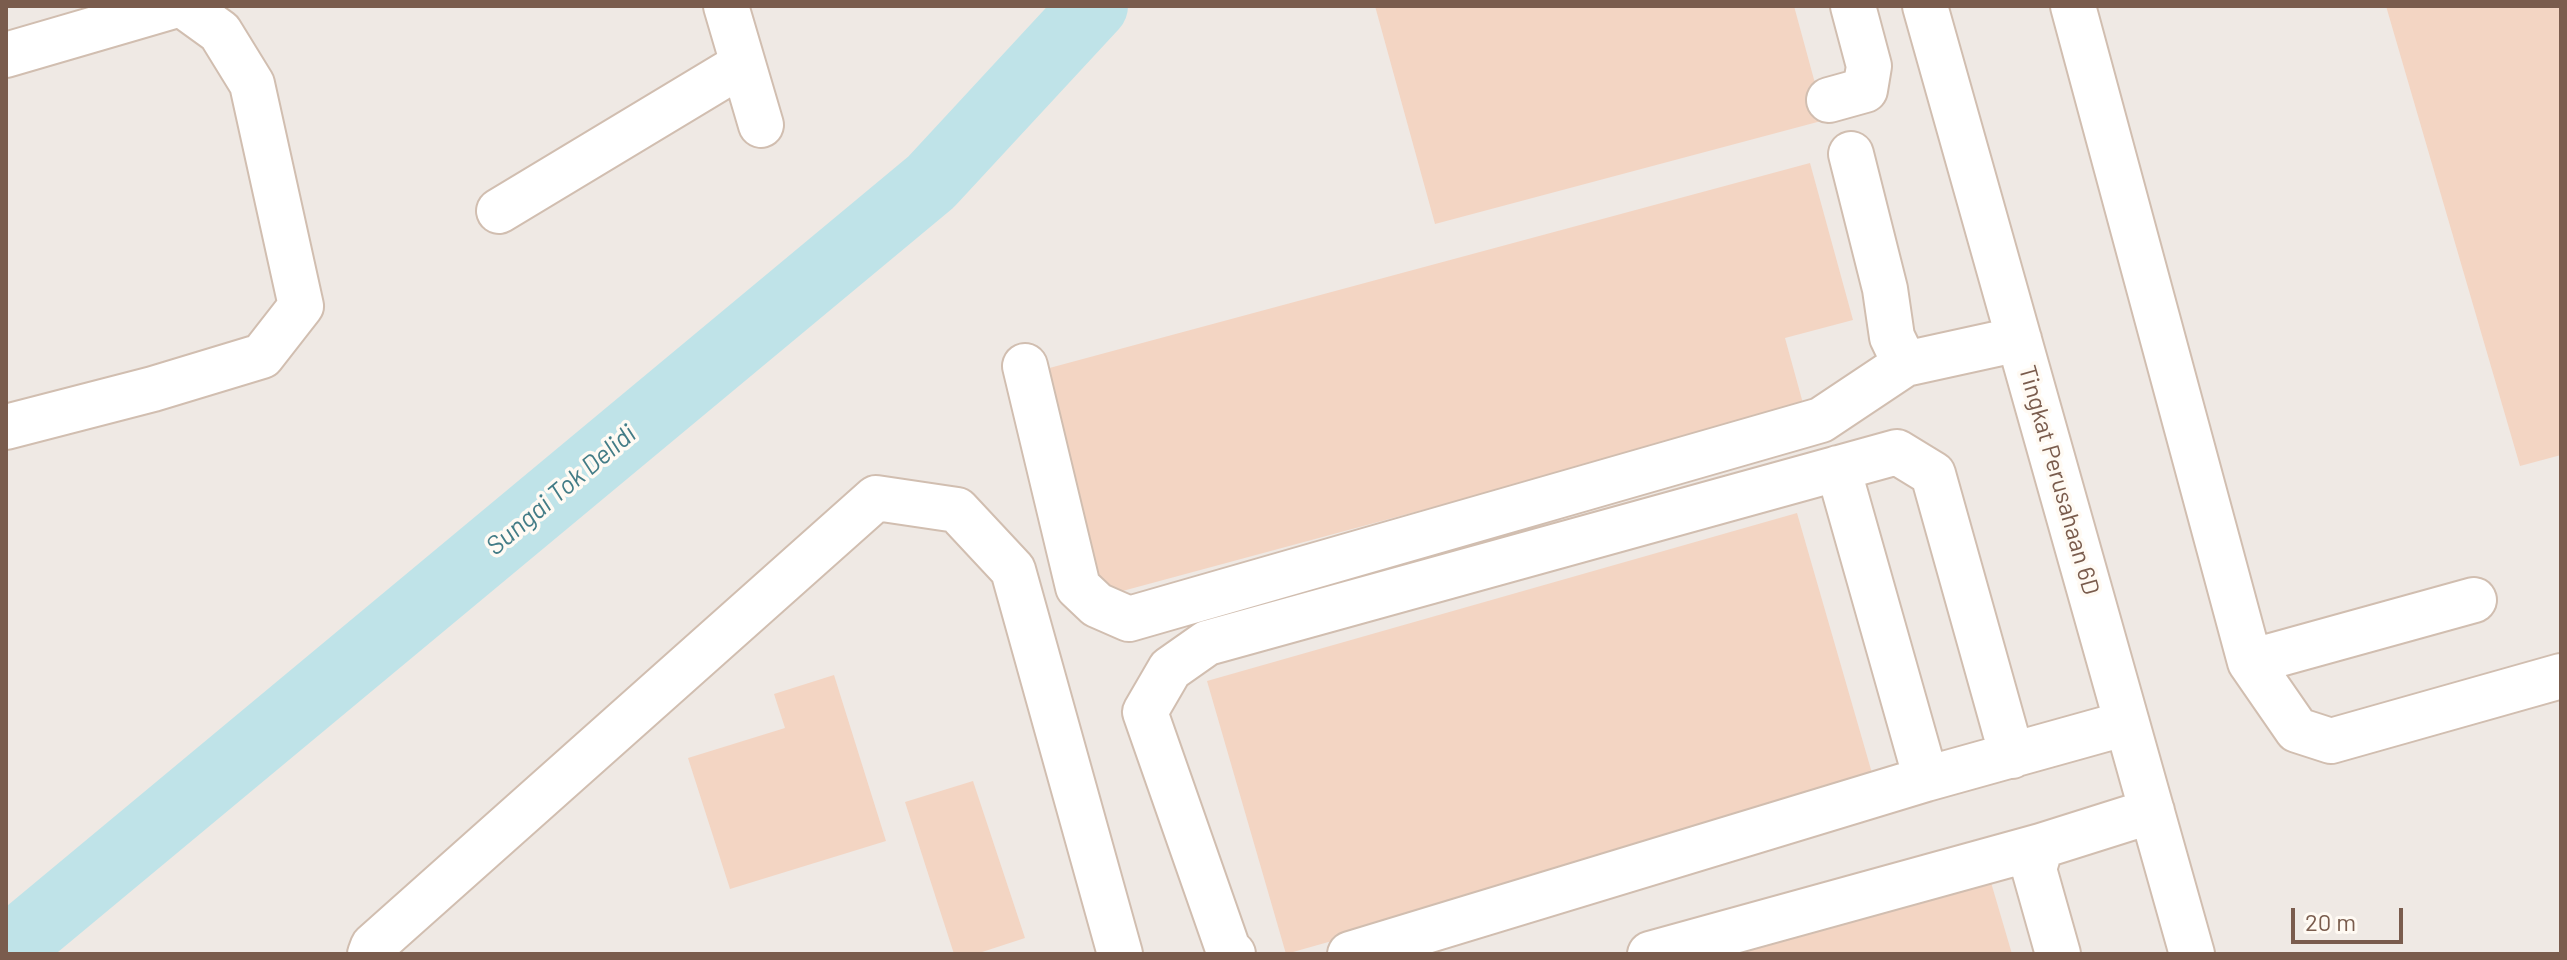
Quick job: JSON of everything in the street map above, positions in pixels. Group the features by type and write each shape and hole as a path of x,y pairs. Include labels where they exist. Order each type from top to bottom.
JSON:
{"street":[{"path":"6,55 174,6"},
{"path":"6,427 153,389 262,356 301,306 252,84 220,32 184,6"},
{"path":"726,6 761,125"},
{"path":"1829,100 1865,90 1869,66 1853,6"},
{"name":"Tingkat Perusahaan 6D","path":"1925,6 2192,954"},
{"path":"2073,6 2250,662 2297,730 2331,741 2558,688"},
{"path":"499,211 743,64"},
{"path":"1851,154 1885,289 1892,337 1905,364"},
{"path":"1025,366 1078,587 1097,605 1129,619 1821,420 1905,364 2019,339"},
{"path":"1233,954 1229,952 1145,712 1170,669 1207,643 1897,452 1933,474 2012,756"},
{"path":"1838,468 1926,779"},
{"path":"370,954 373,946 876,498 957,510 1013,570 1120,954"},
{"path":"2250,662 2474,600"},
{"path":"1350,954 1926,779 2127,723"},
{"path":"1650,954 2041,846 2152,811"},
{"path":"2041,846 2034,869 2058,954"}],"shaded area":[{"path":"6,6 2561,6 2561,954 6,954"}],"building":[{"path":"1375,6 1794,6 1825,120 1435,224"},
{"path":"2386,6 2561,6 2561,455 2520,466"},
{"path":"1810,163 1853,320 1785,338 1804,407 1104,596 1042,370"},
{"path":"1797,513 1876,787 1286,954 1207,681"},
{"path":"834,675 886,841 730,889 688,758 785,728 774,694"},
{"path":"973,781 1025,938 976,954 954,954 905,802"},
{"path":"1990,879 2012,954 1727,954"}],"waterway":[{"name":"Sungai Tok Delidi","path":"6,951 931,182 1094,6"}]}
